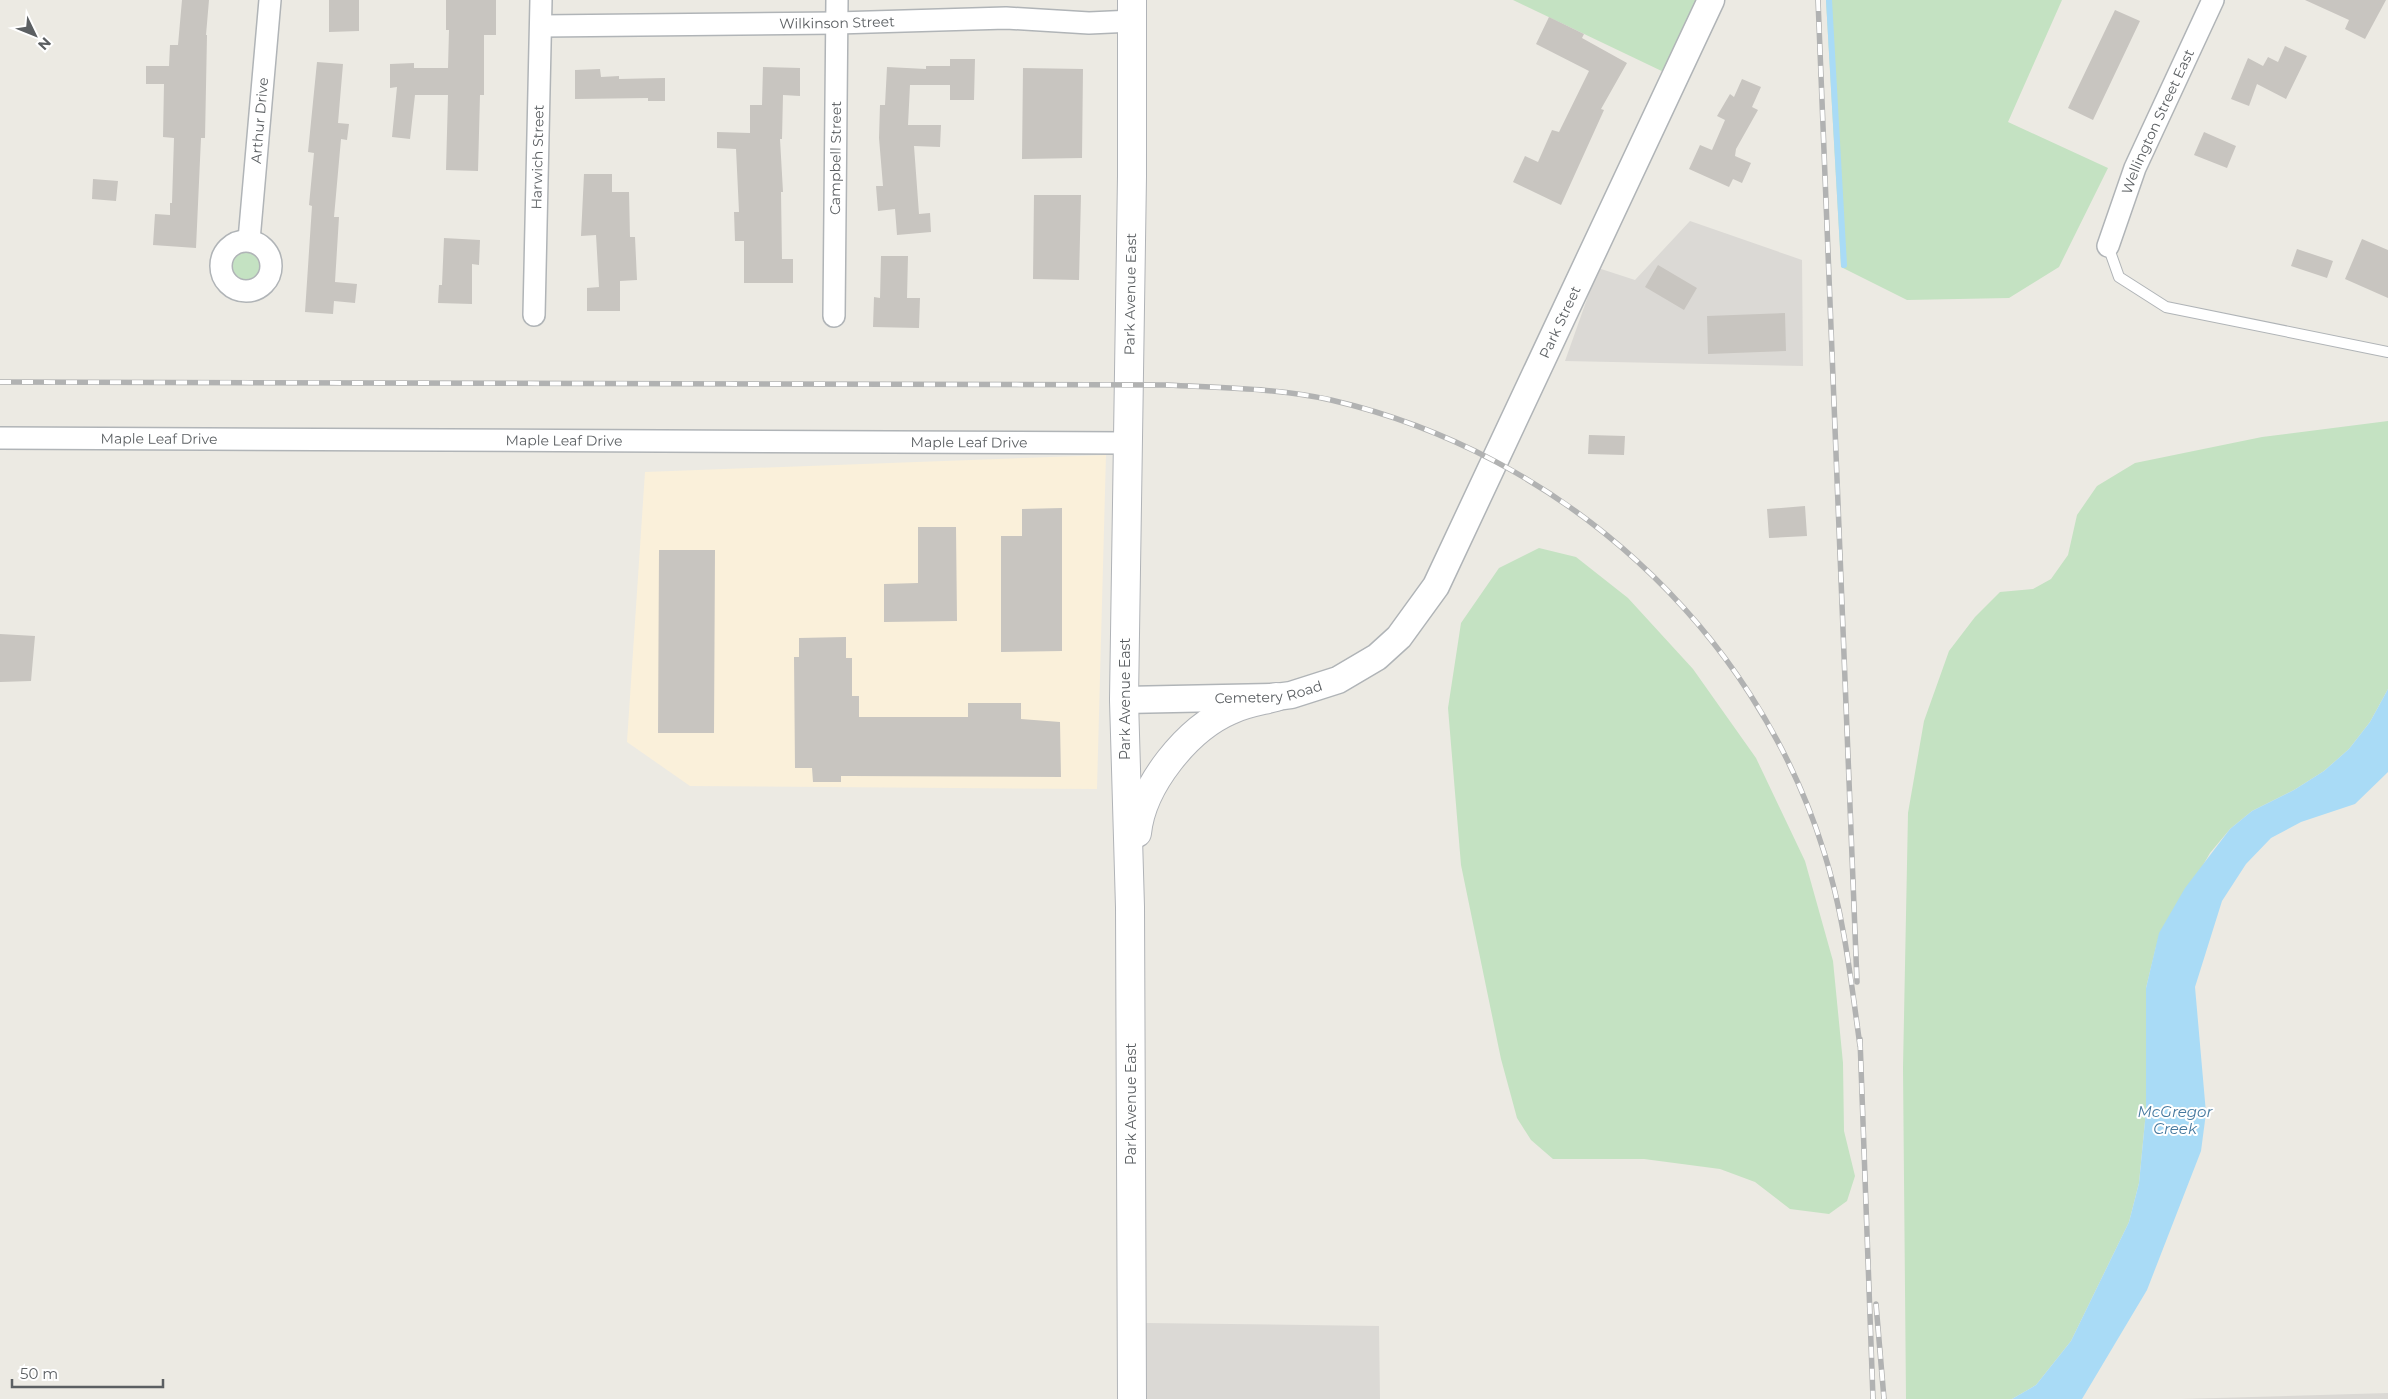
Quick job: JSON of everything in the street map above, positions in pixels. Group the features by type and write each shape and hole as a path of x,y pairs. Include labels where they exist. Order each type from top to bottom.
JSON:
{"main road":[{"name":"Park Avenue East","path":"1132,1399 1130,907 1124,700 1133,10"},
{"path":"1130,907 1139,816 1149,790 1163,769 1201,729 1231,709 1276,697"}],"street":[{"name":"Arthur Drive","path":"249,240 270,0"},
{"name":"Harwich Street","path":"534,315 540,0"},
{"name":"Campbell Street","path":"834,316 836,0"},
{"name":"Park Street","path":"1399,637 1436,586 1711,0"},
{"name":"Wellington Street East","path":"2108,246 2135,168 2213,0"},
{"name":"Wilkinson Street","path":"541,26 837,23 1006,18 1089,22 1133,10"},
{"name":"Maple Leaf Drive","path":"0,438 1127,442"},
{"name":"Cemetery Road","path":"1124,700 1276,697 1291,695 1338,680 1377,657 1399,637"}],"lane":[{"path":"2108,246 2119,277 2166,308 2388,352"}],"shaded area":[{"path":"1690,221 1802,260 1803,366 1565,361 1598,268 1635,280"},
{"path":"1106,455 1097,789 690,786 627,742 645,472"},
{"path":"1146,1323 1379,1326 1380,1399 1146,1399"},
{"path":"2388,1393 2388,1399 2181,1399"}],"green space":[{"path":"1513,0 1704,0 1670,75"},
{"path":"1826,0 2062,0 2008,122 2108,168 2059,267 2009,298 1907,300 1841,267"},
{"path":"246,252 256,256 260,266 256,276 246,280 236,276 232,266 236,256"},
{"path":"2388,421 2388,689 2370,722 2349,749 2324,771 2294,790 2252,811 2230,829 2210,853 2156,947 2146,988 2146,1111 2139,1183 2129,1222 2071,1341 2036,1385 2012,1399 1906,1399 1903,1068 1908,813 1924,721 1949,651 1975,617 2000,592 2033,589 2051,579 2068,555 2077,515 2097,486 2135,463 2262,437"},
{"path":"1539,548 1576,557 1628,598 1693,669 1756,758 1805,861 1833,961 1843,1063 1844,1131 1855,1176 1847,1201 1829,1214 1790,1209 1755,1182 1720,1169 1644,1159 1553,1159 1531,1140 1517,1118 1501,1059 1461,865 1448,708 1461,623 1499,568"}],"water":[{"name":"McGregor Creek","path":"2388,689 2388,772 2355,804 2301,822 2271,838 2246,864 2222,901 2195,987 2206,1113 2201,1151 2147,1290 2082,1399 2012,1399 2036,1385 2071,1341 2129,1222 2139,1183 2146,1111 2146,988 2159,933 2185,888 2230,829 2252,811 2294,790 2324,771 2349,749 2370,722"}],"building":[{"path":"182,0 209,0 206,35 205,138 201,138 196,248 153,245 155,214 170,215 174,138 163,137 164,84 146,84 146,66 169,66 170,45 178,45"},
{"path":"329,0 359,0 359,31 329,32"},
{"path":"446,0 496,0 496,35 484,35 484,95 480,95 478,171 446,170 448,95 415,95 410,139 392,137 397,87 390,88 390,64 414,63 414,68 448,68 449,30 446,30"},
{"path":"2305,0 2386,0 2365,39 2345,29 2349,20"},
{"path":"2115,10 2140,21 2093,120 2068,108"},
{"path":"1549,17 1584,34 1582,38 1627,63 1601,109 1604,110 1561,205 1513,182 1525,156 1538,162 1552,130 1559,132 1589,71 1536,44"},
{"path":"2285,46 2307,56 2286,99 2257,84 2249,106 2231,99 2248,58 2263,66 2268,57 2278,62"},
{"path":"950,59 975,59 974,100 950,100 950,85 910,85 908,125 941,125 940,147 914,146 919,214 930,213 931,232 897,235 895,209 878,211 876,186 883,186 879,138 880,105 885,105 887,67 926,69 926,66 950,66"},
{"path":"317,62 343,64 338,123 349,124 347,140 341,139 334,217 339,217 335,282 357,284 355,303 334,301 333,314 305,312 312,206 309,205 314,153 308,152"},
{"path":"763,67 800,68 800,96 783,95 782,139 780,139 783,192 781,192 782,259 793,259 793,283 744,283 744,241 735,241 734,212 739,212 736,149 717,148 717,132 750,133 750,105 762,105"},
{"path":"1023,68 1083,69 1082,158 1022,159"},
{"path":"600,69 601,77 619,76 619,79 665,78 665,101 648,101 648,98 575,99 575,70"},
{"path":"1742,79 1761,87 1752,107 1758,110 1736,149 1735,156 1751,163 1742,183 1733,179 1729,187 1689,169 1700,145 1712,150 1725,120 1717,116 1730,94 1734,97"},
{"path":"2204,132 2236,146 2227,168 2194,155"},
{"path":"584,174 612,174 612,192 629,192 630,237 635,237 637,280 620,281 620,311 587,311 587,288 599,287 596,235 581,236"},
{"path":"93,179 118,181 116,201 92,199"},
{"path":"1034,195 1081,195 1079,280 1033,279"},
{"path":"444,238 480,240 479,265 472,264 472,304 438,303 439,285 442,285"},
{"path":"2362,239 2388,250 2388,298 2345,279"},
{"path":"2297,249 2333,261 2327,278 2291,266"},
{"path":"881,256 908,256 907,298 920,298 919,328 873,327 874,297 880,298"},
{"path":"1658,265 1697,288 1684,310 1645,287"},
{"path":"1785,313 1786,351 1708,354 1707,316"},
{"path":"1589,435 1625,436 1624,455 1588,454"},
{"path":"1805,506 1807,536 1769,538 1767,509"},
{"path":"1062,508 1062,651 1001,652 1001,536 1022,536 1022,509"},
{"path":"918,527 956,527 957,621 884,622 884,584 918,583"},
{"path":"659,550 715,550 714,733 658,733"},
{"path":"0,634 35,636 31,681 0,682"},
{"path":"846,637 846,658 852,658 852,696 859,696 859,717 968,717 968,703 1021,703 1021,719 1060,722 1061,777 841,776 841,782 813,782 812,768 795,768 794,657 799,657 799,638"}],"waterway":[{"path":"1829,0 1844,265"}],"railway":[{"path":"1818,0 1857,982"},
{"path":"0,382 1167,385 1250,389 1311,396 1331,400 1415,425 1495,461 1570,507 1638,562 1698,624 1750,694 1792,770 1824,852 1842,924 1860,1046"},
{"path":"1860,1039 1873,1399"},
{"path":"1876,1304 1884,1399"}]}
